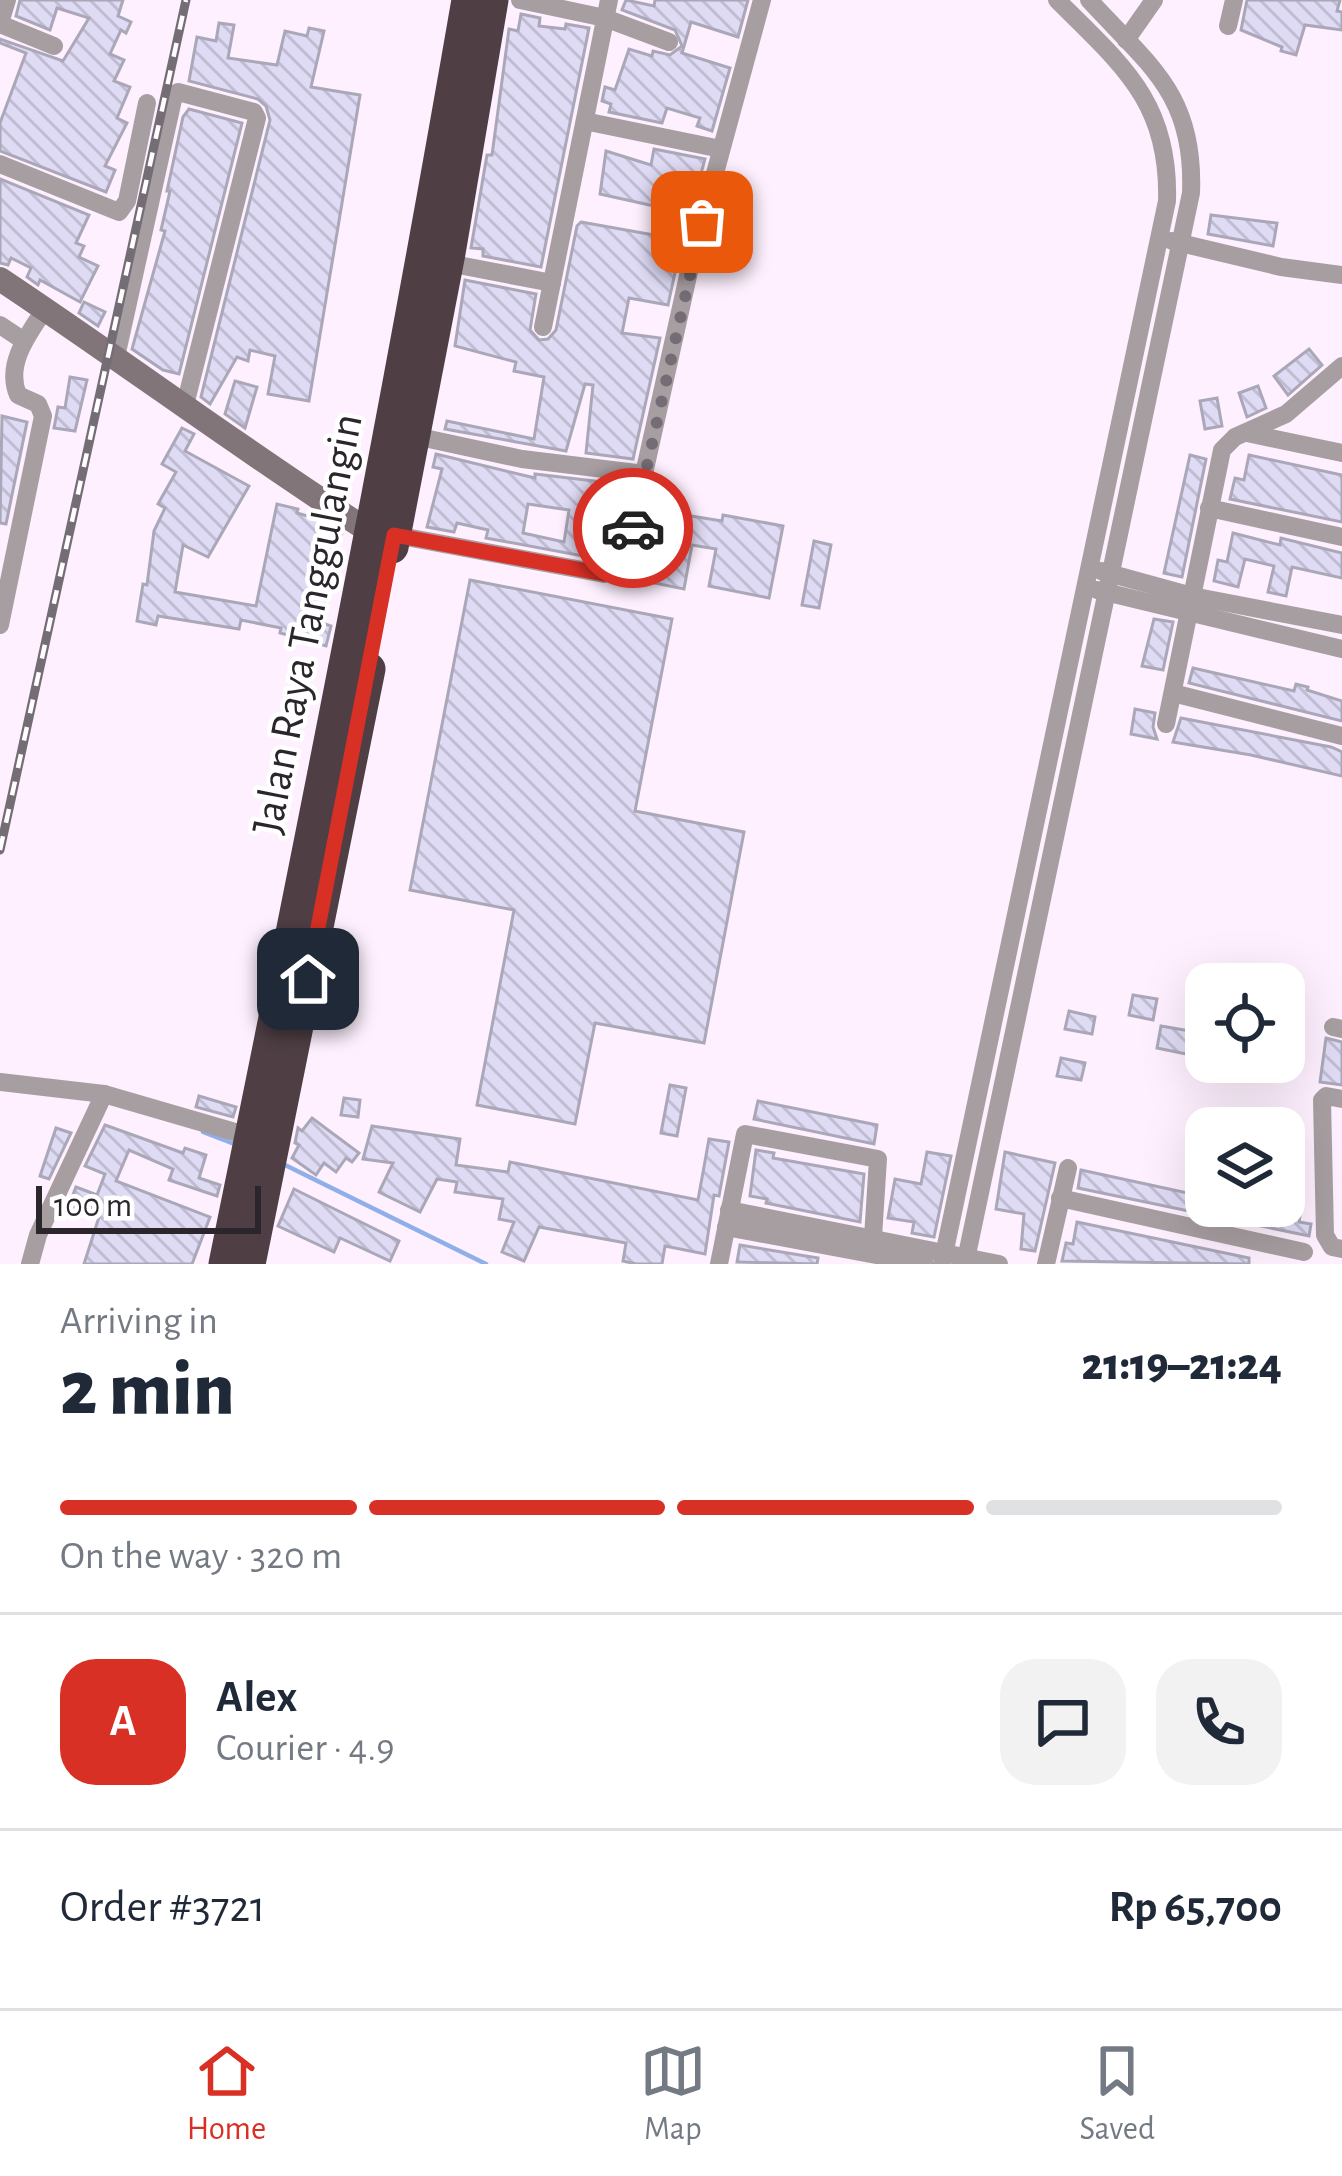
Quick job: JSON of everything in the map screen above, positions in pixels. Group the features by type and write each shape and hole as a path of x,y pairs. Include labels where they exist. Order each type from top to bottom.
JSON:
{"highway":[{"name":"Jalan Raya Tanggulangin","path":"225,1264 258,1155 355,682 468,0"},
{"name":"Jalan Raya Tanggulangin","path":"383,534 415,436 492,0"},
{"path":"249,1264 258,1155"}],"street":[{"path":"7,0 0,23 54,46"},
{"path":"520,0 607,9 669,42"},
{"path":"0,279 184,409 383,534 613,572 625,560 721,149 762,0"},
{"path":"943,1258 1161,240 1168,171 1160,127 1138,86 1057,0"},
{"path":"1126,40 1154,0"},
{"path":"1228,26 1234,0"},
{"path":"965,1260 1183,243 1192,165 1185,119 1157,74 1090,1 1074,17"},
{"path":"544,327 607,9"},
{"path":"116,357 173,95 178,92 254,112 257,118 184,409"},
{"path":"0,164 119,212 127,201 147,103"},
{"path":"594,123 721,149"},
{"path":"1161,240 1281,267 1342,275"},
{"path":"448,263 552,283"},
{"path":"0,625 43,416 38,404 8,388 24,341 45,309"},
{"path":"0,325 24,341"},
{"path":"1166,724 1222,450 1226,443 1286,414 1342,366"},
{"path":"1246,433 1342,453"},
{"path":"415,436 522,459 645,474"},
{"path":"1209,508 1342,537"},
{"path":"1090,568 1110,584"},
{"path":"1086,588 1110,584 1342,649"},
{"path":"1191,605 1342,625"},
{"path":"1173,693 1342,736"},
{"path":"1008,953 1030,958"},
{"path":"0,1082 102,1100 258,1155"},
{"path":"1342,1099 1322,1100 1332,1174 1325,1235 1332,1247 1342,1249"},
{"path":"30,1264 38,1235 102,1100"},
{"path":"719,1264 745,1134 874,1157 880,1166 873,1238"},
{"path":"1046,1264 1068,1168"},
{"path":"1060,1198 1278,1256 1304,1252"},
{"path":"728,1218 873,1238 943,1258 999,1264"},
{"path":"728,1218 925,1264"}],"building":[{"path":"20,0 123,0 118,16 131,22 126,33 121,30 110,54 124,60 114,81 130,87 117,118 127,123 105,166 115,170 106,192 0,151 0,123 26,53 0,39 63,61 89,18 57,8 50,30 16,16"},
{"path":"626,0 654,6 655,0 748,0 738,37 691,22 682,53 730,68 712,131 697,126 700,118 667,108 662,123 609,112 611,104 602,101 605,87 615,90 629,49 670,55 682,46 675,30 622,10"},
{"path":"1247,0 1340,0 1337,11 1342,12 1342,30 1305,25 1296,55 1281,51 1282,47 1241,30"},
{"path":"521,14 540,18 539,26 589,28 541,267 483,256 483,249 471,248 487,155 492,155 509,29 518,31"},
{"path":"219,23 234,25 228,58 277,65 285,31 307,36 309,28 324,31 311,87 360,95 309,401 268,394 275,356 250,350 248,361 237,357 210,404 201,397 270,120 258,99 189,81 197,37 216,41"},
{"path":"189,109 242,123 179,374 163,370 132,349 165,231 161,230 167,191 183,117"},
{"path":"654,149 705,159 690,214 600,194 606,151 651,165"},
{"path":"0,179 89,215 76,243 84,246 79,257 98,266 80,302 40,280 38,285 27,277 31,268 11,258 8,265 0,263"},
{"path":"1211,215 1277,223 1273,246 1208,234"},
{"path":"581,222 682,240 668,305 629,298 622,333 660,338 633,459 586,453 593,385 585,384 566,451 445,429 447,421 534,439 544,377 514,371 516,362 455,346 465,280 536,294 530,330 539,340 548,339 556,330"},
{"path":"84,302 105,312 98,326 79,313"},
{"path":"1309,349 1322,365 1288,395 1274,376"},
{"path":"70,377 87,380 75,431 54,428 58,407 65,408"},
{"path":"235,381 257,387 245,428 225,414"},
{"path":"1258,386 1266,408 1247,417 1239,393"},
{"path":"1217,398 1222,426 1205,429 1200,401"},
{"path":"2,416 27,422 6,524 0,523"},
{"path":"182,428 194,434 185,451 249,486 208,557 183,545 175,592 256,606 277,504 298,509 297,513 342,533 319,622 331,626 326,646 280,633 281,628 241,620 239,629 158,616 156,625 137,621 154,531 165,508 158,504 176,472 162,464"},
{"path":"436,454 535,478 535,474 628,485 623,505 609,502 599,559 486,538 488,530 457,523 454,532 427,527 442,469 433,467","holes":["528,504 569,510 564,542 523,533"]},
{"path":"1190,455 1206,459 1182,577 1164,573"},
{"path":"1249,455 1342,475 1342,522 1230,499 1235,478 1244,480"},
{"path":"653,494 682,499 679,514 722,521 723,515 783,526 769,598 709,586 716,549 692,545 684,589 630,578"},
{"path":"1233,533 1280,545 1281,538 1342,553 1342,578 1292,567 1286,596 1268,592 1274,566 1245,559 1238,587 1214,581 1218,560 1227,562"},
{"path":"814,541 831,545 819,608 802,605"},
{"path":"470,580 672,619 635,811 744,832 704,1043 595,1023 575,1124 477,1105 514,910 410,890"},
{"path":"1154,619 1173,622 1163,670 1142,666"},
{"path":"1193,668 1294,691 1296,684 1308,687 1342,701 1342,721 1189,683"},
{"path":"1135,709 1155,713 1157,739 1131,734"},
{"path":"1181,718 1331,747 1342,752 1342,776 1173,742"},
{"path":"1133,995 1157,999 1153,1020 1129,1015"},
{"path":"1069,1011 1095,1017 1092,1034 1065,1029"},
{"path":"1161,1026 1185,1030 1185,1054 1157,1048"},
{"path":"1326,1038 1342,1042 1342,1085 1320,1082"},
{"path":"1061,1058 1085,1063 1081,1080 1057,1076"},
{"path":"670,1085 686,1088 677,1136 661,1133"},
{"path":"199,1096 236,1107 233,1117 196,1107"},
{"path":"344,1098 360,1100 358,1117 341,1115"},
{"path":"758,1101 877,1125 874,1144 754,1119"},
{"path":"312,1118 359,1153 352,1162 346,1158 336,1172 324,1163 316,1175 292,1158 299,1145 295,1143 298,1128 302,1131"},
{"path":"105,1125 183,1153 185,1148 206,1155 199,1178 220,1185 217,1196 169,1180 173,1169 129,1150 116,1181 210,1217 192,1264 84,1264 99,1217 69,1205 76,1187 97,1195 105,1174 85,1166"},
{"path":"372,1126 460,1139 456,1165 508,1172 510,1162 698,1200 709,1139 729,1142 705,1254 665,1246 662,1264 636,1264 623,1261 626,1243 539,1227 524,1261 502,1252 514,1222 499,1219 503,1199 455,1192 457,1182 437,1179 420,1212 379,1192 393,1163 363,1159"},
{"path":"56,1128 71,1133 49,1179 40,1176"},
{"path":"756,1150 774,1153 773,1158 864,1174 860,1222 750,1196"},
{"path":"927,1152 951,1156 934,1237 912,1233 914,1222 888,1218 895,1179 921,1184"},
{"path":"1005,1152 1055,1163 1035,1251 1021,1249 1024,1214 996,1209"},
{"path":"1081,1170 1185,1192 1185,1210 1078,1188"},
{"path":"294,1189 399,1241 390,1261 340,1238 334,1252 278,1226"},
{"path":"1077,1222 1249,1258 1249,1264 1062,1261 1066,1243 1073,1244"},
{"path":"1311,1224 1309,1236 1266,1227"},
{"path":"740,1245 818,1258 817,1264 737,1262"}],"waterway":[{"path":"203,1132 237,1145"},
{"path":"281,1163 486,1264"}],"railway":[{"path":"0,850 186,0"}],"way so far":[{"path":"633,528 702,222"}],"route":[{"path":"308,979 394,535 604,574 620,568 633,528"}]}
